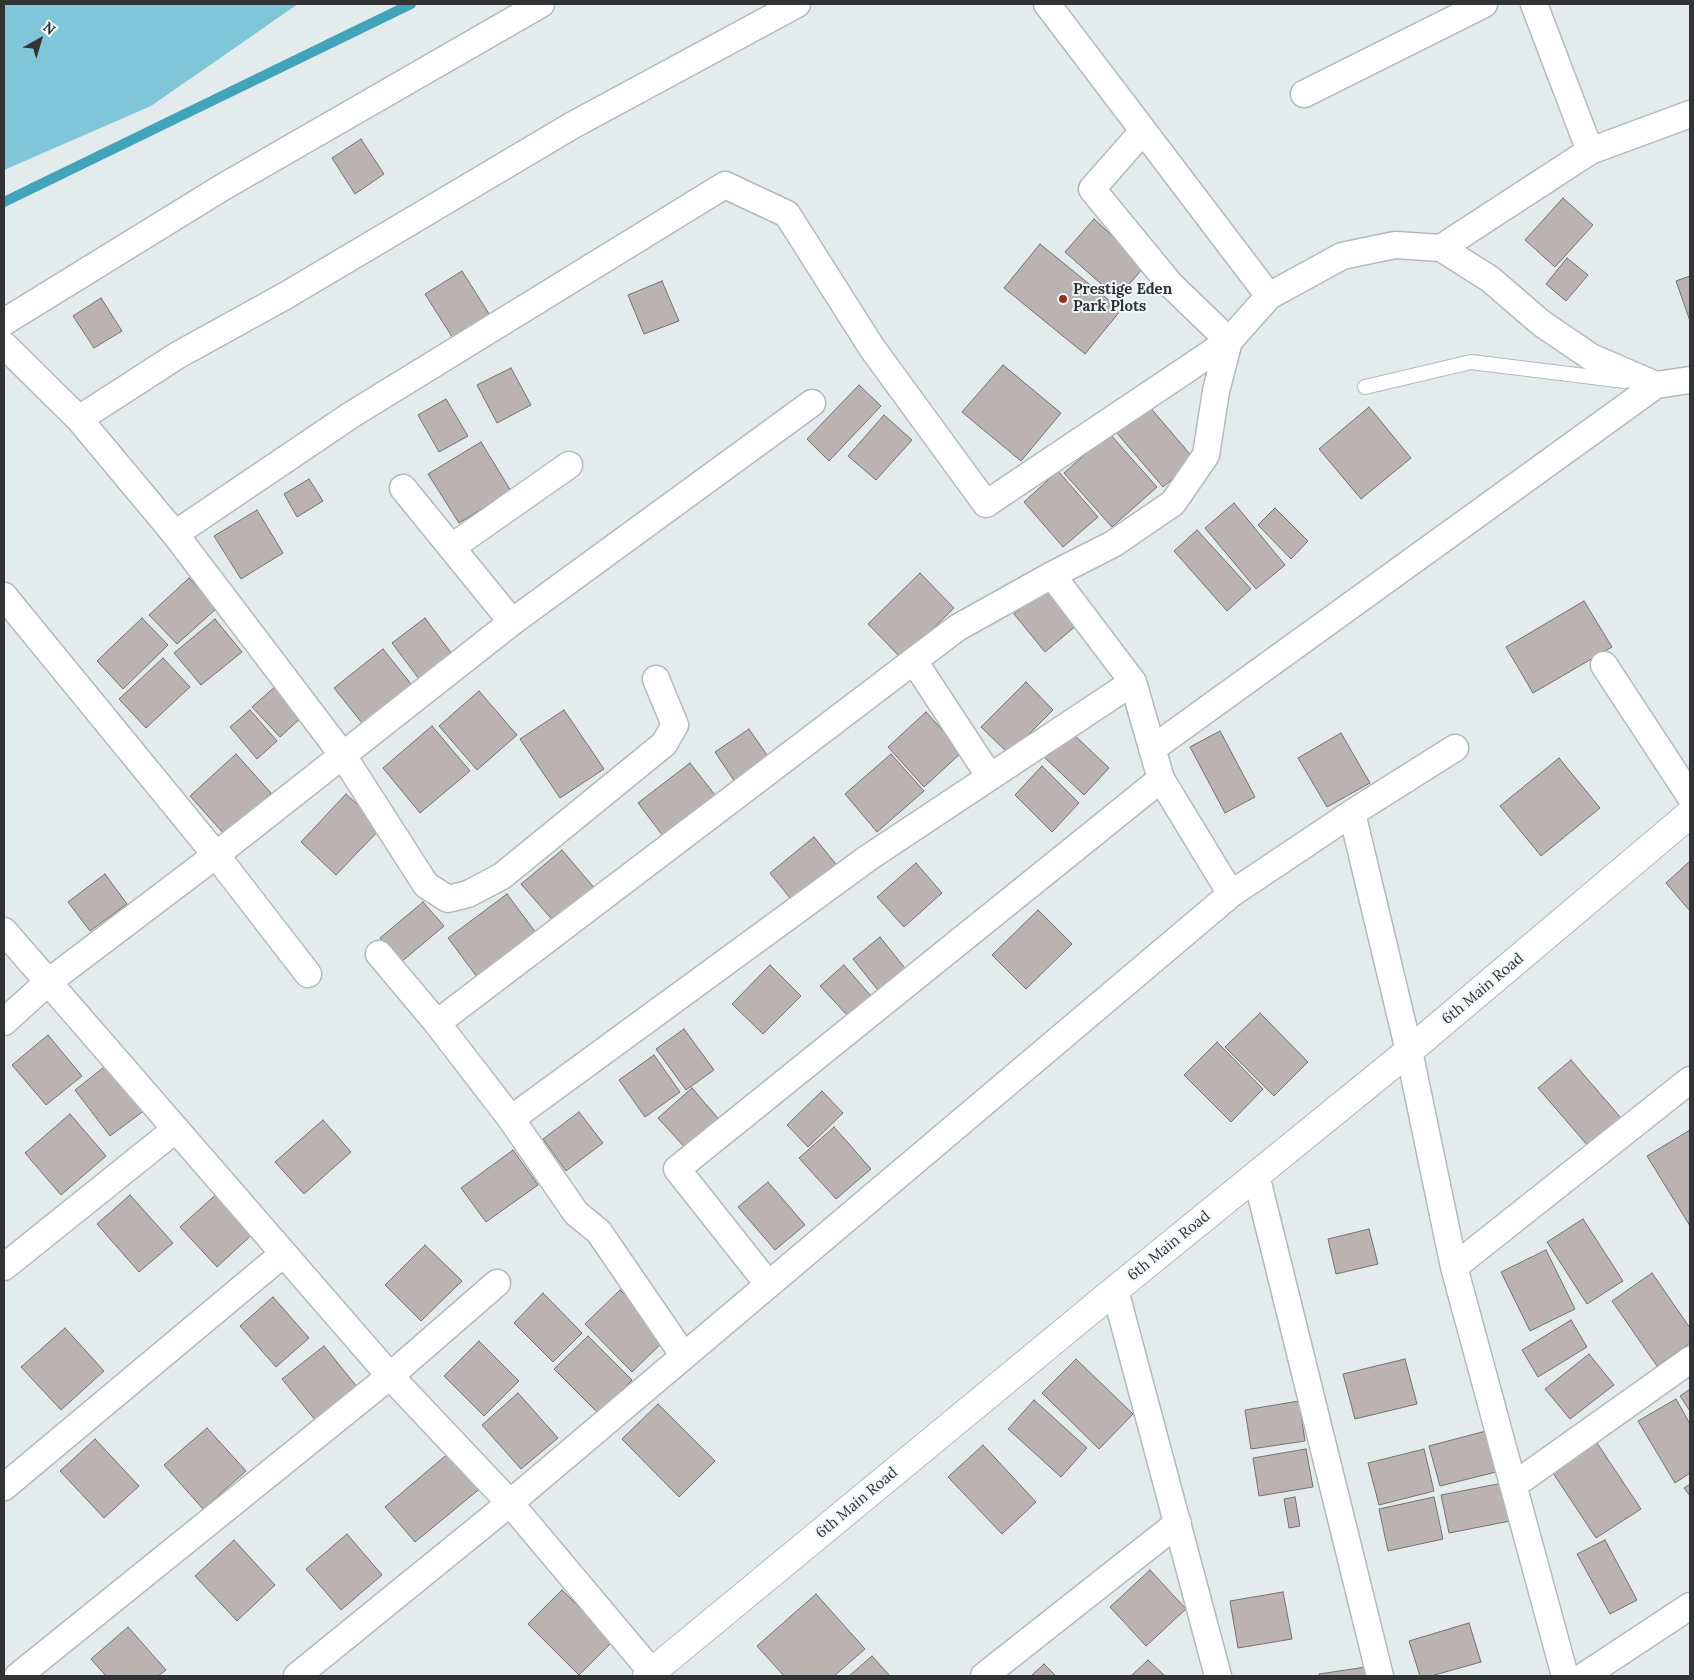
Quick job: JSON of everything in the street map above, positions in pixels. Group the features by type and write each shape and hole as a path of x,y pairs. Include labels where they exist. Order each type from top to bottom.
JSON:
{"street":[{"path":"4,322 223,187 541,4"},
{"path":"79,419 178,355 285,296 573,125 797,4"},
{"path":"1047,4 1269,296"},
{"path":"1304,94 1484,4"},
{"path":"1534,4 1590,152"},
{"path":"1440,248 1590,152 1690,114"},
{"path":"1143,130 1092,189 1170,284 1229,341"},
{"path":"175,534 351,416 725,185 787,214 872,348 986,504 1229,341 1269,296 1342,256 1395,245 1440,248 1490,280 1542,323 1591,357 1656,384"},
{"path":"437,1023 957,628 1052,575 1114,544 1173,503 1206,455 1216,391 1229,341"},
{"path":"4,345 79,419 175,534 342,754 426,885 448,899 468,894 502,876 664,744 675,725 656,679"},
{"path":"1152,749 1656,384 1690,380"},
{"path":"4,1022 47,983 216,855 512,622 812,403"},
{"path":"452,547 569,465"},
{"path":"403,488 512,622"},
{"path":"1052,575 1133,682 1161,779 1231,894"},
{"path":"4,596 216,855 308,974"},
{"path":"914,661 990,777"},
{"path":"1604,665 1690,796"},
{"path":"511,1120 868,858 1133,682"},
{"path":"297,1676 510,1503 1231,894 1455,748"},
{"path":"768,1284 677,1169 1161,779"},
{"path":"1352,814 1408,1052 1454,1267 1566,1676"},
{"name":"6th Main Road","path":"650,1674 1115,1290 1408,1052 1690,814"},
{"path":"4,931 47,983 390,1376 510,1503 650,1674"},
{"path":"379,954 437,1023 511,1120 576,1213 599,1232 684,1356"},
{"path":"1454,1267 1690,1080"},
{"path":"4,1267 176,1129"},
{"path":"1256,1175 1380,1676"},
{"path":"4,1487 283,1254"},
{"path":"18,1676 390,1376 497,1283"},
{"path":"1115,1290 1218,1676"},
{"path":"1514,1485 1690,1360"},
{"path":"984,1676 1178,1523"},
{"path":"1584,1676 1690,1606"}],"lane":[{"path":"1365,387 1472,362 1656,384"}],"shaded area":[{"path":"4,4 298,4 151,106 4,170"}],"building":[{"path":"361,139 384,174 355,194 332,158"},
{"path":"1563,198 1593,225 1555,267 1525,240"},
{"path":"1094,219 1145,266 1117,298 1065,252"},
{"name":"Prestige Eden Park Plots","path":"1040,244 1121,310 1085,354 1004,288"},
{"path":"1567,258 1588,275 1566,301 1546,284"},
{"path":"462,271 491,317 454,340 425,294"},
{"path":"1690,276 1690,321 1676,281"},
{"path":"662,281 679,321 644,334 628,295"},
{"path":"101,298 122,331 94,348 73,316"},
{"path":"1003,365 1061,413 1021,461 962,412"},
{"path":"511,368 531,405 497,423 477,385"},
{"path":"859,385 881,406 829,461 807,439"},
{"path":"446,399 468,436 439,452 418,415"},
{"path":"1148,405 1195,460 1163,487 1116,432"},
{"path":"1369,407 1411,458 1361,499 1319,449"},
{"path":"884,415 912,440 876,480 848,456"},
{"path":"1109,433 1157,487 1112,527 1064,473"},
{"path":"481,442 511,491 459,523 428,474"},
{"path":"1058,471 1098,517 1063,547 1024,502"},
{"path":"309,479 323,501 297,517 284,494"},
{"path":"1234,503 1285,565 1256,589 1205,528"},
{"path":"1275,508 1308,541 1291,559 1258,525"},
{"path":"257,510 283,553 241,579 214,536"},
{"path":"1197,530 1251,589 1227,611 1174,551"},
{"path":"920,573 954,608 902,659 868,624"},
{"path":"189,578 217,608 177,644 149,615"},
{"path":"1046,587 1078,624 1045,652 1014,614"},
{"path":"1584,601 1612,647 1533,693 1506,647"},
{"path":"142,618 168,645 123,689 97,661"},
{"path":"425,618 458,662 425,687 392,643"},
{"path":"215,619 242,652 201,685 174,653"},
{"path":"383,649 415,689 366,728 334,688"},
{"path":"163,658 190,687 146,728 119,699"},
{"path":"1026,682 1053,710 1009,754 981,727"},
{"path":"276,686 303,716 280,737 252,707"},
{"path":"479,691 517,735 477,770 439,726"},
{"path":"250,710 277,741 257,759 230,727"},
{"path":"564,710 604,769 560,798 520,739"},
{"path":"926,712 962,752 924,787 888,747"},
{"path":"432,726 470,771 420,813 383,768"},
{"path":"749,729 771,761 737,785 715,752"},
{"path":"1069,730 1109,768 1084,795 1044,757"},
{"path":"1220,731 1255,797 1225,813 1190,747"},
{"path":"1341,733 1370,783 1327,807 1298,758"},
{"path":"236,754 271,793 225,835 190,796"},
{"path":"891,754 924,791 877,832 845,794"},
{"path":"1559,758 1600,808 1541,856 1500,806"},
{"path":"690,763 715,795 663,836 638,803"},
{"path":"1042,766 1079,803 1052,832 1015,795"},
{"path":"346,794 382,827 336,875 301,842"},
{"path":"814,837 839,868 794,903 770,873"},
{"path":"562,850 596,890 556,924 521,884"},
{"path":"1690,861 1690,911 1666,883"},
{"path":"916,863 942,893 904,927 877,897"},
{"path":"105,874 127,904 90,931 68,902"},
{"path":"507,894 536,933 477,977 448,938"},
{"path":"423,902 444,926 400,963 380,938"},
{"path":"1038,910 1072,944 1026,989 992,955"},
{"path":"880,937 908,972 881,994 853,959"},
{"path":"770,965 801,996 763,1034 732,1004"},
{"path":"844,965 871,996 848,1016 820,986"},
{"path":"1260,1013 1308,1062 1274,1096 1225,1047"},
{"path":"684,1029 714,1070 686,1090 656,1049"},
{"path":"48,1035 82,1076 46,1105 12,1065"},
{"path":"1217,1042 1263,1089 1231,1122 1184,1075"},
{"path":"654,1055 680,1092 645,1117 619,1080"},
{"path":"113,1060 149,1107 110,1136 75,1090"},
{"path":"1571,1060 1621,1118 1588,1146 1538,1088"},
{"path":"692,1088 723,1124 690,1153 658,1118"},
{"path":"822,1091 843,1113 808,1147 787,1125"},
{"path":"579,1112 603,1143 566,1171 543,1139"},
{"path":"70,1114 106,1156 61,1195 25,1153"},
{"path":"323,1120 351,1152 304,1194 275,1162"},
{"path":"834,1127 871,1169 836,1199 799,1158"},
{"path":"1690,1130 1690,1226 1647,1156"},
{"path":"513,1150 538,1185 486,1222 461,1188"},
{"path":"768,1182 805,1225 775,1250 738,1207"},
{"path":"221,1190 258,1229 217,1267 180,1227"},
{"path":"130,1195 173,1243 139,1272 97,1224"},
{"path":"1583,1219 1623,1281 1587,1304 1547,1242"},
{"path":"1369,1229 1378,1264 1336,1274 1328,1239"},
{"path":"425,1245 462,1281 421,1321 385,1285"},
{"path":"1546,1250 1575,1309 1530,1331 1501,1272"},
{"path":"1652,1273 1690,1328 1690,1343 1657,1366 1612,1301"},
{"path":"620,1290 667,1338 632,1372 585,1324"},
{"path":"543,1293 582,1333 553,1362 514,1323"},
{"path":"273,1297 309,1338 276,1367 240,1326"},
{"path":"1571,1320 1587,1347 1538,1377 1522,1350"},
{"path":"65,1328 104,1371 61,1410 21,1367"},
{"path":"588,1336 632,1380 599,1414 554,1369"},
{"path":"479,1341 519,1381 484,1416 444,1376"},
{"path":"324,1346 362,1393 320,1426 282,1379"},
{"path":"1589,1354 1614,1385 1570,1419 1545,1389"},
{"path":"1076,1359 1133,1414 1099,1449 1042,1393"},
{"path":"1405,1359 1417,1404 1355,1419 1343,1374"},
{"path":"1690,1389 1690,1411 1680,1396"},
{"path":"518,1393 558,1438 521,1469 482,1425"},
{"path":"1676,1399 1690,1424 1690,1473 1675,1483 1638,1421"},
{"path":"1034,1400 1087,1448 1061,1477 1008,1429"},
{"path":"1299,1401 1305,1441 1251,1449 1245,1410"},
{"path":"658,1404 715,1461 679,1497 622,1439"},
{"path":"207,1428 246,1471 203,1509 164,1465"},
{"path":"1486,1431 1496,1472 1440,1486 1429,1446"},
{"path":"95,1439 139,1486 104,1518 60,1471"},
{"path":"1597,1443 1641,1509 1596,1538 1553,1473"},
{"path":"983,1445 1036,1502 1002,1534 948,1477"},
{"path":"1306,1449 1313,1487 1259,1496 1253,1458"},
{"path":"1424,1449 1434,1491 1379,1505 1368,1463"},
{"path":"451,1451 482,1487 415,1542 385,1507"},
{"path":"1503,1483 1510,1521 1449,1533 1441,1495"},
{"path":"1690,1484 1690,1496 1684,1488"},
{"path":"1295,1497 1300,1526 1289,1528 1284,1499"},
{"path":"1434,1497 1443,1539 1388,1551 1379,1509"},
{"path":"347,1534 382,1575 341,1610 306,1569"},
{"path":"234,1540 275,1585 237,1621 195,1576"},
{"path":"1605,1540 1637,1600 1610,1614 1577,1554"},
{"path":"1150,1570 1186,1609 1146,1646 1110,1607"},
{"path":"562,1590 613,1641 579,1675 528,1624"},
{"path":"1283,1592 1292,1639 1238,1648 1230,1601"},
{"path":"816,1594 865,1649 834,1676 784,1676 757,1646"},
{"path":"1469,1623 1481,1662 1431,1676 1420,1676 1409,1641"},
{"path":"128,1627 166,1670 158,1676 106,1676 91,1659"},
{"path":"872,1656 890,1676 849,1676"},
{"path":"1148,1660 1165,1676 1131,1676"},
{"path":"1044,1664 1056,1676 1031,1676"},
{"path":"1366,1667 1368,1676 1320,1676 1319,1674"}],"waterway":[{"path":"4,202 411,4"}],"place":[{"name":"Prestige Eden Park Plots","path":"1063,299"}]}
